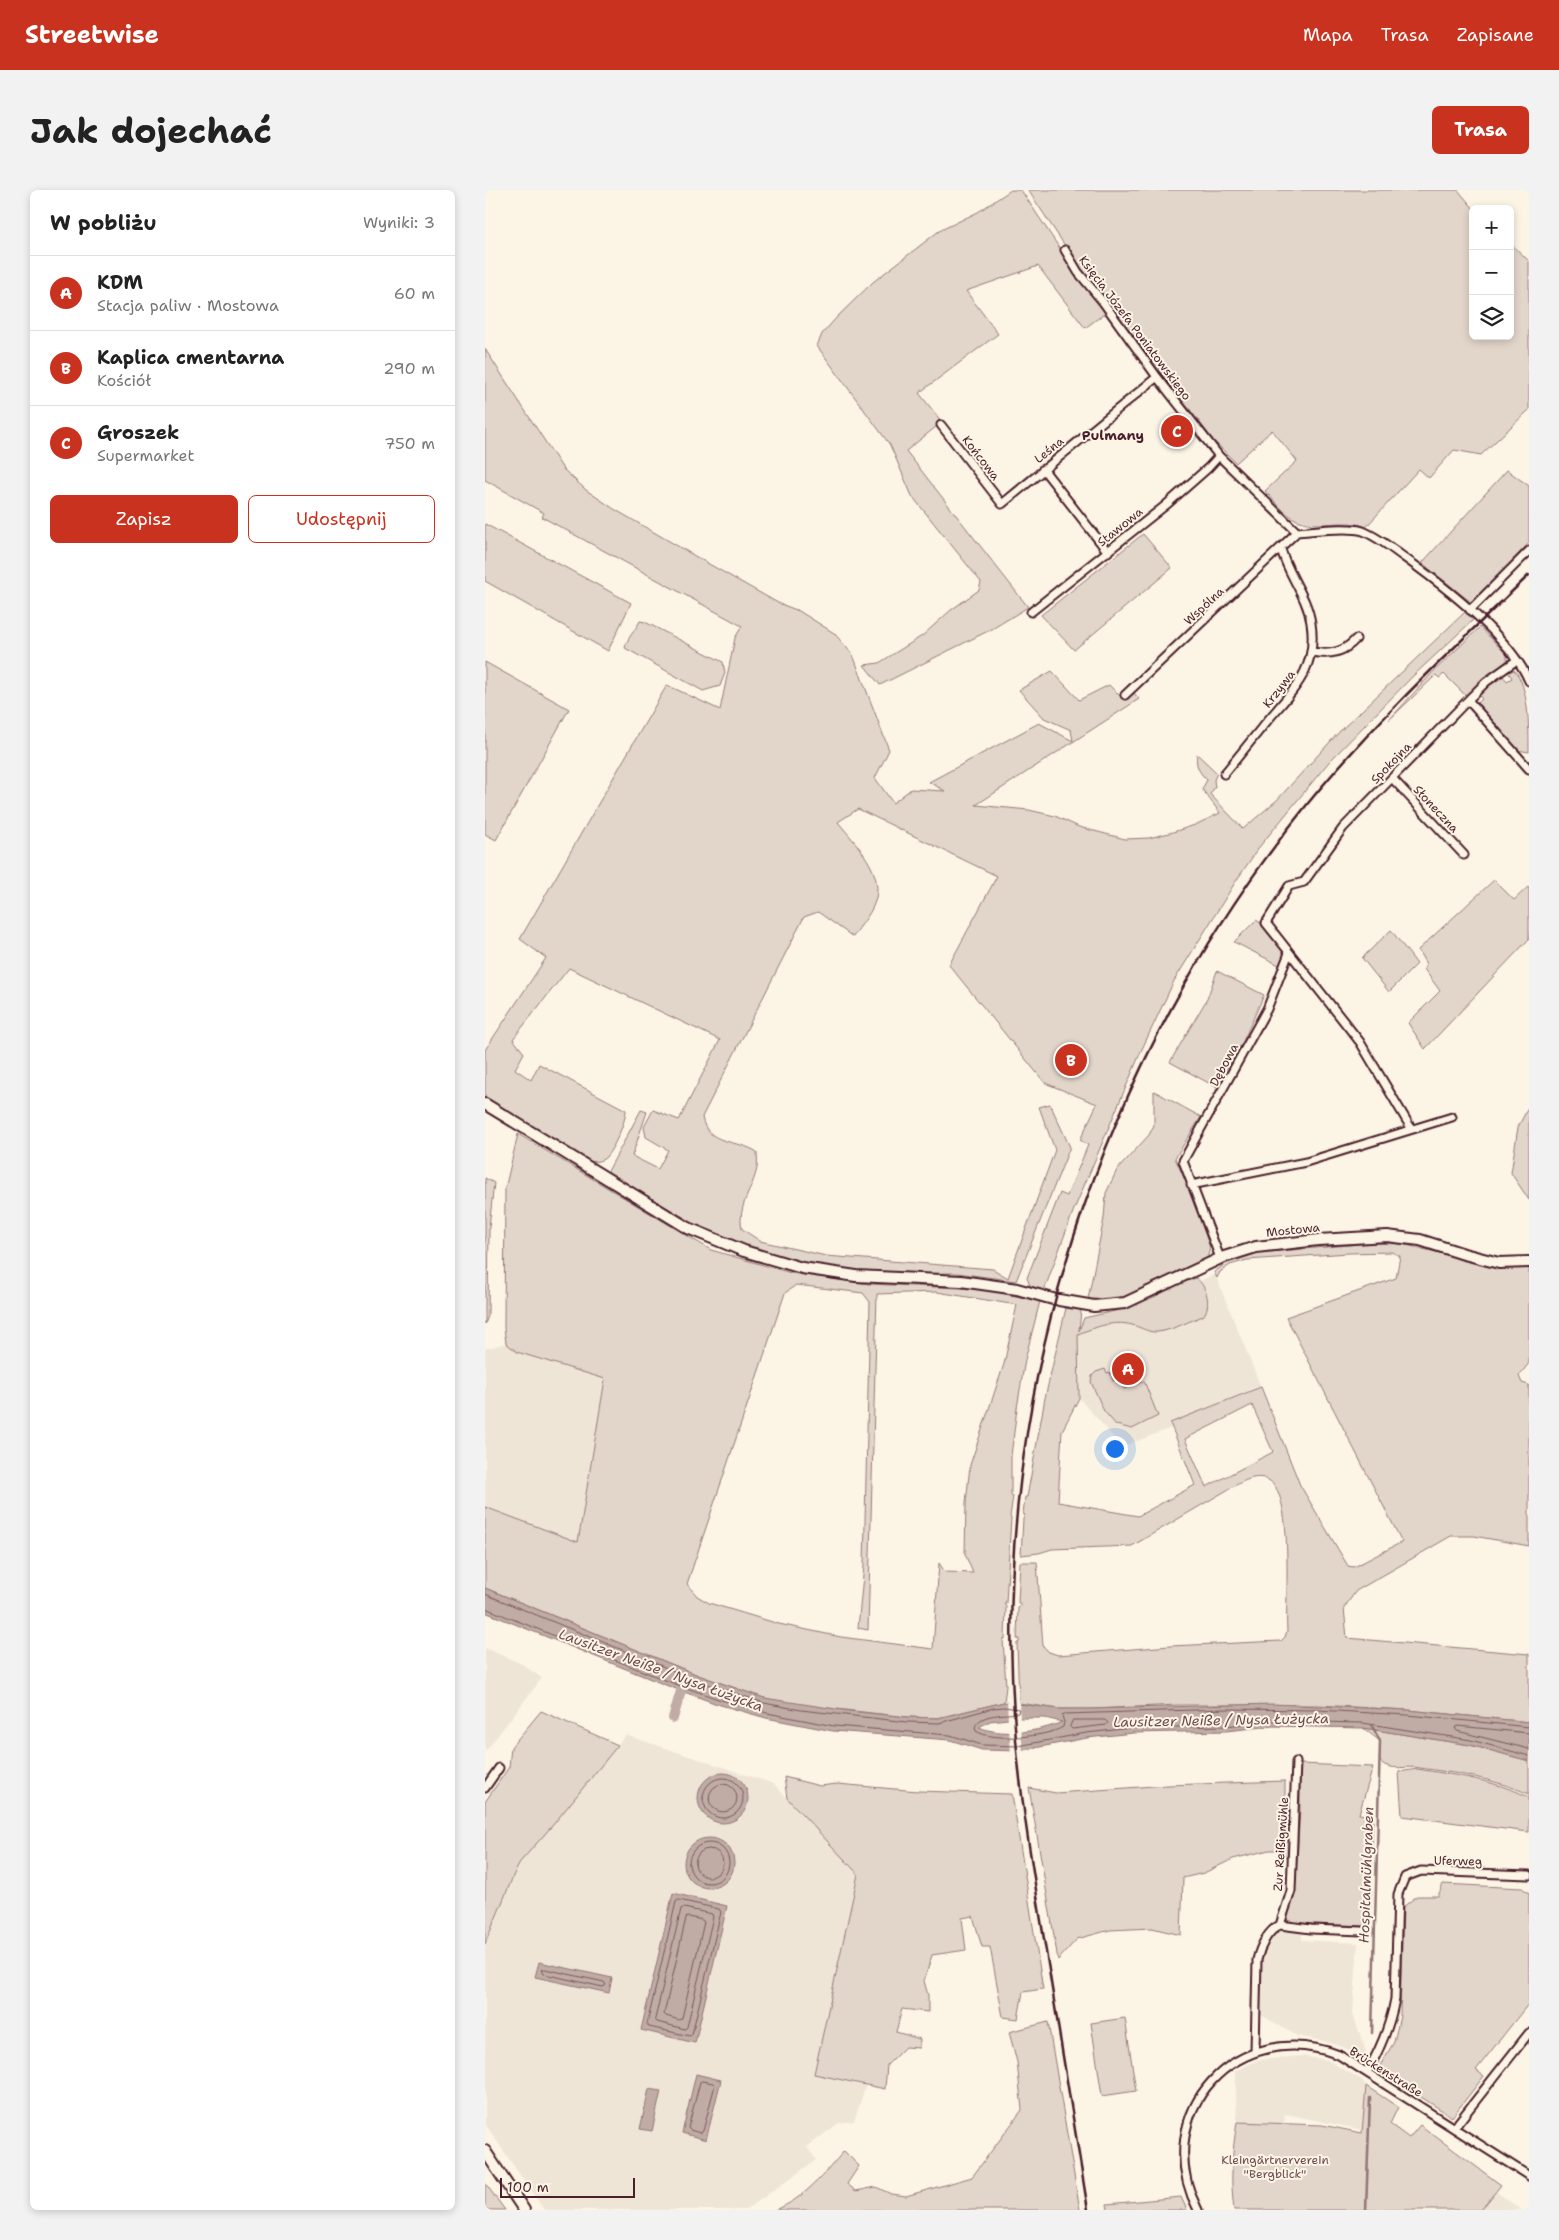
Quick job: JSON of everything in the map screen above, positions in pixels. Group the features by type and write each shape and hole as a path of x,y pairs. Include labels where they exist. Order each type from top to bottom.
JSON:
{"street":[{"name":"Księcia Józefa Poniatowskiego","path":"1065,250 1078,272 1103,302 1157,377 1219,456 1297,532"},
{"name":"Leśna","path":"1002,504 1157,377"},
{"name":"Końcowa","path":"941,426 1002,504"},
{"name":"Stawowa","path":"1031,612 1108,552 1201,475 1219,456"},
{"path":"1043,469 1108,552"},
{"path":"1297,532 1360,530 1374,536 1431,578 1470,610 1517,660 1526,666 1529,681"},
{"name":"Wspólna","path":"1125,695 1297,532"},
{"name":"Krzywa","path":"1224,774 1304,677 1312,652 1311,623 1305,602 1298,585 1285,564 1281,549"},
{"path":"1470,610 1529,550"},
{"path":"1312,652 1336,653 1346,649 1356,639"},
{"name":"Spokojna","path":"1289,953 1266,923 1289,886 1304,882 1343,828 1486,682 1517,660"},
{"path":"1468,700 1529,769"},
{"name":"Słoneczna","path":"1392,778 1464,855"},
{"path":"1289,953 1360,1042 1411,1128"},
{"name":"Dębowa","path":"1220,1258 1183,1161 1267,1009 1289,953"},
{"name":"Mostowa","path":"485,1104 688,1228 744,1251 802,1268 856,1276 961,1281 1017,1289 1094,1306 1125,1303 1220,1258 1256,1247 1318,1240 1387,1236 1420,1240 1499,1263 1529,1262"},
{"path":"1191,1184 1307,1162 1452,1116"},
{"name":"Zur Reißigmühle","path":"1255,2051 1257,1960 1259,1950 1273,1928 1280,1925 1291,1891 1296,1762"},
{"path":"485,1788 499,1768"},
{"name":"Uferweg","path":"1367,2072 1385,2038 1395,1999 1398,1894 1405,1877 1421,1872 1529,1875"},
{"path":"1280,1925 1311,1929 1362,1931"},
{"path":"1453,2128 1529,2034"},
{"name":"Brückenstraße","path":"1198,2210 1192,2198 1184,2166 1184,2142 1190,2118 1201,2096 1217,2076 1236,2061 1255,2051 1280,2046 1308,2046 1339,2055 1529,2176"},
{"path":"485,2151 525,2210"}],"shaded area":[{"path":"1215,1274 1261,1387 1170,1423 1171,1428 1122,1447 1079,1398 1078,1334 1104,1324 1118,1323 1133,1325 1149,1332 1209,1303 1200,1281"},
{"path":"506,1343 517,1352 605,1378 578,1542 485,1507 485,1349"},
{"path":"485,1648 522,1664 542,1678 485,1752"},
{"path":"626,1735 774,1784 858,1874 814,2073 866,2085 854,2121 839,2123 807,2147 816,2160 746,2210 544,2210 485,2124 485,1944 521,1861"},
{"path":"1278,1931 1302,1933 1302,1940 1358,1943 1353,2014 1367,2055 1363,2059 1343,2047 1297,2036 1261,2015 1261,1961 1270,1942"},
{"path":"1300,2056 1327,2060 1362,2080 1366,2086 1363,2130 1285,2114 1284,2124 1237,2122 1235,2071 1258,2060"},
{"path":"1495,2191 1522,2210 1481,2210"}],"green space":[{"path":"1011,190 1021,190 1076,273 1108,311 1085,328 1038,266 966,291 998,334 919,393 942,422 906,451 1028,607 992,629 880,685 864,665 879,663 922,636 951,610 979,590 981,582 912,496 890,445 817,346 822,334 873,282 939,231 978,212"},
{"path":"1028,190 1458,190 1471,205 1469,205 1469,340 1514,340 1514,247 1529,261 1529,410 1481,455 1454,450 1429,478 1419,469 1366,527 1349,523 1305,523 1284,511 1265,491 1297,461 1272,430 1236,463 1214,441 1148,355 1145,357 1081,270"},
{"path":"485,349 563,469 586,490 614,509 700,559 778,603 799,611 834,633 853,655 889,750 875,778 893,803 911,789 945,791 929,782 1039,723 1073,741 1071,730 1044,718 1019,690 1052,671 1079,700 1109,685 1123,699 1134,693 1139,699 976,805 1029,810 1055,816 1079,827 1125,839 1149,838 1195,825 1220,813 1202,789 1207,780 1198,768 1197,754 1217,773 1214,780 1215,787 1210,794 1243,829 1277,800 1340,731 1465,612 1473,620 1412,677 1328,763 1260,846 1236,881 1174,981 1142,1049 1073,1212 1044,1291 1031,1288 1027,1278 1060,1193 1067,1196 1088,1145 1080,1140 1097,1104 1045,1083 949,965 997,876 858,809 838,822 860,849 873,870 877,893 874,904 853,937 818,912 804,917 702,1117 705,1126 710,1133 724,1141 757,1152 757,1168 743,1205 741,1221 742,1229 760,1241 826,1256 993,1269 1008,1278 1055,1150 1039,1107 1050,1104 1070,1147 1016,1281 957,1273 901,1274 839,1269 786,1259 746,1247 711,1233 607,1173 641,1110 647,1112 632,1156 658,1169 668,1150 646,1137 644,1127 653,1110 679,1120 720,1040 569,968 513,1039 524,1053 515,1069 531,1080 539,1064 626,1110 622,1127 609,1153 602,1160 587,1161 485,1100 485,1050 546,958 520,939 667,685 720,710 735,638 742,626 542,517 544,513 485,480"},
{"path":"1507,470 1529,486 1529,543 1472,603 1422,563"},
{"path":"485,524 631,603 608,651 485,581"},
{"path":"1143,534 1172,568 1074,650 1041,615"},
{"path":"640,621 723,662 725,673 720,686 703,691 625,648 627,641"},
{"path":"1480,627 1507,655 1507,661 1465,695 1444,674 1439,678 1436,675 1389,720 1433,672"},
{"path":"485,662 569,709 496,840 485,834"},
{"path":"1514,670 1523,686 1525,696 1529,752 1517,750 1477,704 1482,699 1477,693 1502,675 1507,681 1512,678 1508,672"},
{"path":"1494,880 1514,900 1529,886 1529,939 1425,1049 1408,1023 1440,991 1424,969 1426,964 1418,950"},
{"path":"1256,920 1264,925 1286,954 1281,966 1234,942"},
{"path":"1391,930 1417,964 1389,992 1362,958"},
{"path":"1217,971 1264,995 1240,1048 1216,1087 1170,1062 1207,999"},
{"path":"1154,1091 1201,1117 1175,1158 1189,1189 1210,1248 1207,1259 1165,1281 1131,1295 1115,1300 1100,1301 1088,1299 1104,1218 1106,1193 1117,1170 1149,1135 1154,1125"},
{"path":"1529,1106 1529,1200 1511,1173 1518,1127"},
{"path":"518,1134 711,1250 791,1273 869,1284 981,1289 1040,1301 1025,1360 1011,1456 1011,1496 1013,1496 1010,1517 1006,1603 1004,1603 1006,1607 1005,1639 1003,1639 1006,1686 1004,1702 938,1718 907,1717 801,1705 764,1698 698,1675 485,1588 485,1507 578,1542 605,1379 517,1352 506,1343 504,1328 505,1189","holes":["796,1285 863,1293 870,1302 864,1565 858,1628 868,1630 877,1294 937,1292 1017,1305 1004,1364 970,1465 966,1503 965,1554 973,1573 945,1572 939,1563 933,1649 841,1637 779,1624 709,1603 697,1596 687,1584 785,1293"]},
{"path":"485,1178 494,1183 489,1227 488,1316 485,1324"},
{"path":"1371,1243 1402,1244 1499,1267 1529,1268 1529,1363 1519,1376 1522,1383 1529,1385 1529,1546 1474,1536 1451,1536 1356,1591 1344,1608 1347,1638 1529,1654 1529,1722 1408,1710 1318,1705 1178,1705 1059,1709 1019,1703 1017,1643 1019,1643 1019,1639 1017,1639 1018,1608 1020,1607 1020,1603 1018,1603 1020,1562 1037,1562 1043,1646 1049,1652 1058,1655 1170,1646 1281,1641 1287,1631 1287,1551 1283,1507 1278,1491 1270,1481 1265,1479 1252,1478 1234,1486 1132,1546 1052,1549 1021,1555 1025,1497 1027,1497 1045,1398 1066,1308 1081,1310 1079,1331 1084,1318 1128,1308 1173,1286 1196,1278 1203,1286 1208,1302 1203,1316 1164,1331 1151,1332 1132,1325 1118,1323 1078,1334 1079,1398 1062,1431 1058,1502 1138,1516 1195,1485 1170,1423 1261,1387 1300,1485 1348,1566 1354,1567 1402,1542 1286,1317 1396,1278 1400,1256 1391,1252 1349,1253 1247,1260 1230,1265 1220,1272 1217,1278 1214,1272 1229,1261 1247,1254","holes":["1252,1405 1273,1452 1206,1487 1185,1439"]},
{"path":"1105,1369 1107,1373 1110,1372 1113,1381 1119,1379 1124,1389 1144,1381 1158,1416 1132,1429 1116,1425 1104,1411 1091,1382 1092,1376 1096,1372"},
{"path":"541,1711 618,1745 521,1861 485,1944 485,1802 509,1767 511,1747"},
{"path":"1363,1728 1470,1745 1527,1760 1529,1761 1529,1794 1503,1784 1476,1777 1415,1767 1390,1767 1380,1762 1380,1741"},
{"path":"1300,1764 1373,1767 1359,1814 1373,1816 1370,1926 1285,1923 1295,1893 1300,1809"},
{"path":"1417,1769 1488,1782 1529,1797 1529,1832 1402,1816 1399,1772"},
{"path":"784,1777 820,1786 837,1784 918,1791 1012,1794 1043,1989 1023,1992 1018,2019 1003,2017 990,1947 982,1947 973,1916 962,1918 966,1950 932,1955 924,1981 928,1995 928,2012 902,2009 896,2032 920,2039 919,2048 905,2047 887,2065 885,2089 814,2074 858,1874 787,1798"},
{"path":"1285,1781 1285,1833 1291,1839 1290,1859 1278,1850 1269,1850 1233,1859 1204,1873 1183,1878 1181,1935 1152,1928 1110,1930 1077,1939 1058,1960 1029,1788 1056,1793 1168,1785"},
{"path":"1443,1884 1522,1888 1529,1893 1529,2003 1476,2070 1484,2076 1452,2117 1378,2069 1394,2042 1400,2016 1403,1907 1417,1896 1438,1896"},
{"path":"1125,2018 1136,2091 1102,2096 1091,2023"},
{"path":"1048,2022 1080,2210 775,2210 805,2192 844,2151 859,2166 847,2184 856,2191 876,2187 891,2194 906,2196 972,2177 1022,2110 1017,2062 1009,2032"},
{"name":"Kleingärtnerverein \"Bergblick\"","path":"1366,2086 1398,2107 1390,2124 1409,2138 1420,2125 1501,2185 1481,2210 1234,2210 1232,2166 1237,2122 1322,2125 1362,2133"},
{"path":"485,2183 505,2210 485,2210"},
{"path":"1181,2197 1187,2210 1108,2210 1107,2204"}],"water":[{"name":"Lausitzer Neiße / Nysa Łużycka","path":"485,1588 698,1675 764,1698 849,1711 938,1718 1004,1702 1059,1709 1273,1704 1408,1710 1529,1722 1529,1761 1470,1745 1363,1728 1273,1726 1226,1731 1133,1733 1087,1738 1019,1751 982,1750 950,1740 833,1731 766,1718 717,1704 485,1612","holes":["1017,1718 1045,1718 1062,1722 1032,1731 1021,1732 998,1732 979,1727 990,1721"]},
{"path":"723,1773 733,1775 741,1780 746,1788 748,1798 746,1808 741,1816 733,1821 723,1823 713,1821 705,1816 700,1808 698,1798 700,1788 705,1780 713,1775"},
{"path":"709,1838 719,1840 727,1845 732,1853 734,1863 732,1873 727,1881 719,1886 709,1888 699,1886 691,1881 686,1873 684,1863 686,1853 691,1845 699,1840"},
{"path":"673,1893 727,1906 695,2043 641,2030"},
{"path":"539,1962 612,1978 609,1993 535,1977"},
{"path":"696,2074 721,2080 706,2140 682,2133"},
{"path":"649,2089 661,2091 652,2131 640,2129"}],"pier":[{"path":"1007,1699 1019,1700 1020,1720 1008,1722"},
{"path":"1021,1728 1023,1753 1011,1753 1009,1729"}],"waterway":[{"name":"Lausitzer Neiße / Nysa Łużycka","path":"673,1718 681,1691"},
{"name":"Hospitalmühlgraben","path":"1372,1726 1380,1741 1372,2033"},
{"name":"Hospitalmühlgraben","path":"1366,2210 1370,2098"}],"railway":[{"path":"1088,2210 1031,1856 1015,1727 1012,1603 1021,1479 1041,1356 1074,1237 1117,1121 1171,1009 1235,902 1309,802 1361,742 1416,685 1529,575"}],"place":[{"name":"Groszek","path":"1177,431"},
{"name":"Kaplica cmentarna","path":"1071,1060"},
{"name":"KDM","path":"1128,1369"}],"district":[{"name":"Pulmany","path":"1113,435"}]}
